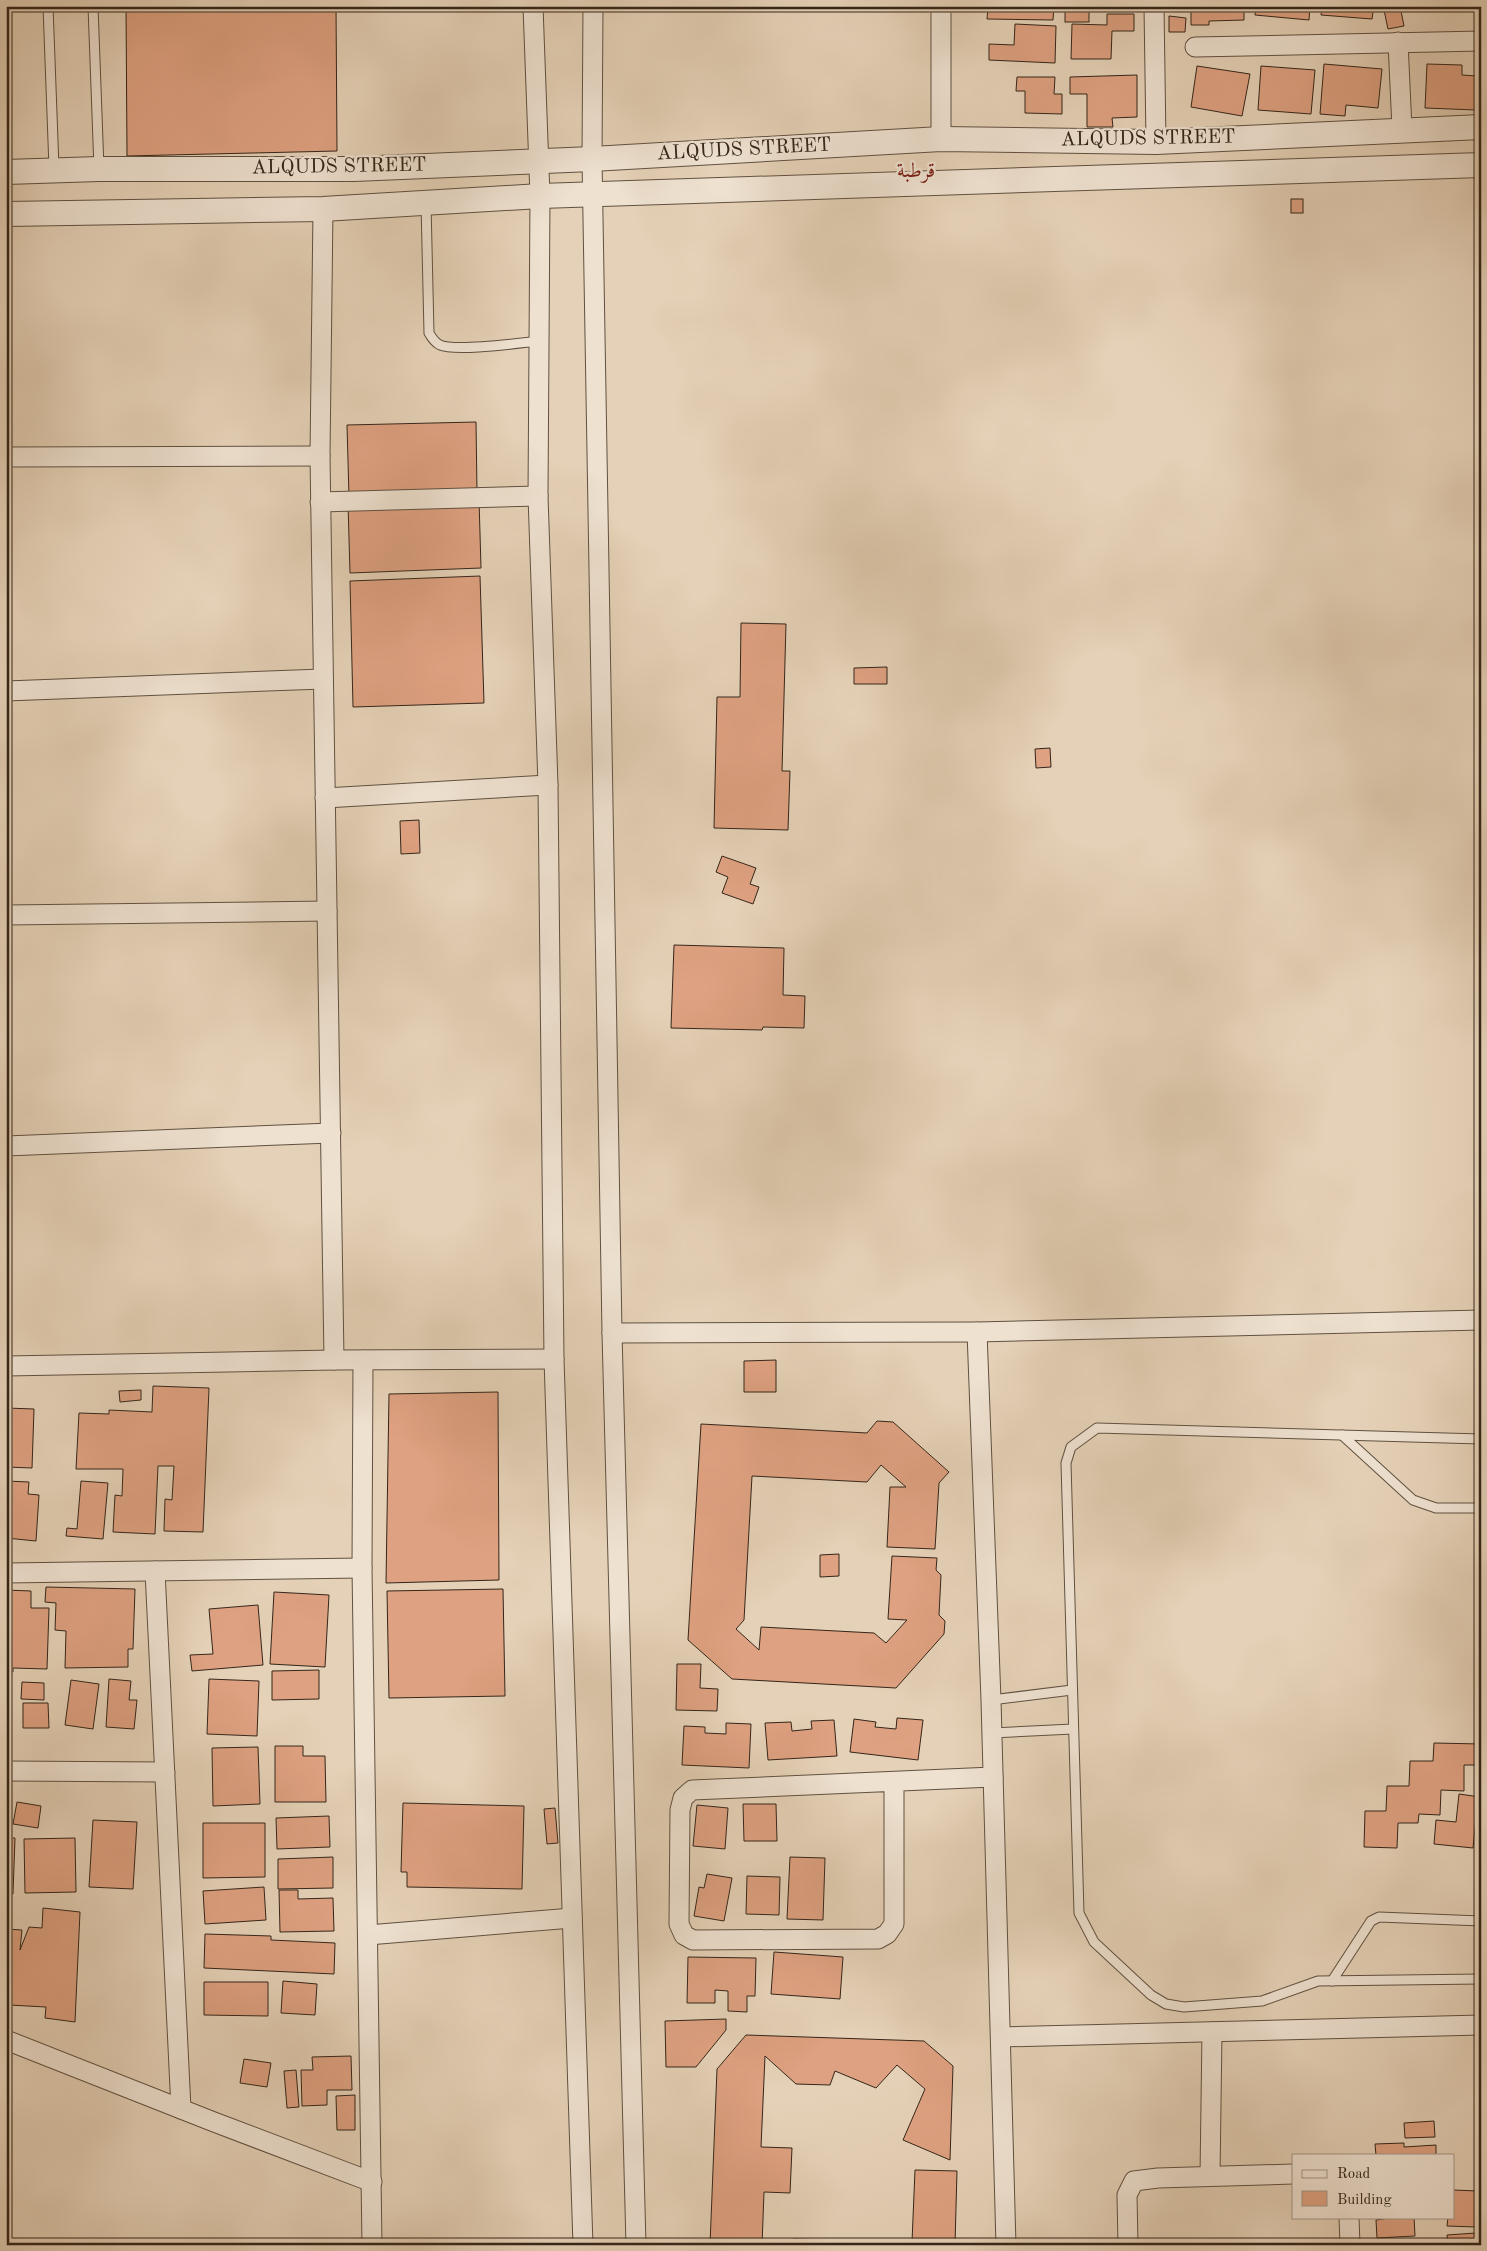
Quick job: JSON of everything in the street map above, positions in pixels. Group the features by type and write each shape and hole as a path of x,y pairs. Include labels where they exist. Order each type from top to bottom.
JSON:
{"street":[{"path":"533,6 540,196 538,496 548,785 554,1359 583,2245"},
{"path":"593,6 592,159 612,1333 636,2245"},
{"path":"941,6 941,139"},
{"path":"1154,6 1156,142"},
{"path":"1195,47 1481,41"},
{"path":"1398,42 1402,129"},
{"name":"ALQUDS STREET","path":"6,172 99,169 354,169 592,159 941,139 1156,142 1402,129 1481,127"},
{"name":"ALQUDS STREET","path":"6,214 323,209 540,196 593,196 1481,165"},
{"path":"323,209 320,502 334,1360"},
{"path":"6,457 320,456"},
{"path":"320,502 538,496"},
{"path":"6,691 323,679"},
{"path":"325,798 548,785"},
{"path":"6,915 327,911"},
{"path":"6,1146 331,1133"},
{"path":"612,1333 977,1332 1481,1320"},
{"path":"977,1332 991,1700 1006,2245"},
{"path":"6,1366 334,1360 554,1359"},
{"path":"363,1360 362,1568 372,2245"},
{"path":"6,1573 362,1568"},
{"path":"155,1571 181,2109"},
{"path":"6,1771 165,1772"},
{"path":"894,1782 894,1924 887,1934 878,1939 693,1940 684,1935 679,1924 680,1810 683,1798 692,1790 993,1777"},
{"path":"368,1935 572,1918"},
{"path":"1001,2037 1481,2026"},
{"path":"1210,2176 1212,2032"},
{"path":"6,2040 372,2182"},
{"path":"1128,2245 1127,2195 1134,2181 1158,2178 1292,2174"},
{"path":"1349,2218 1350,2245"}],"lane":[{"path":"48,6 54,170"},
{"path":"93,6 99,169"},
{"path":"426,203 429,333 434,340 440,345 473,348 539,342"},
{"path":"1481,1439 1097,1428 1071,1447 1066,1463 1079,1913 1094,1942 1151,1995 1166,2004 1184,2007 1262,2001 1318,1981 1481,1979"},
{"path":"1342,1436 1413,1500 1436,1508 1481,1508"},
{"path":"991,1700 1072,1690"},
{"path":"992,1733 1073,1729"},
{"path":"1332,1981 1371,1921 1379,1917 1481,1921"}],"building":[{"path":"126,6 336,6 337,151 127,156"},
{"path":"988,6 1054,6 1053,20 987,19"},
{"path":"1191,6 1244,6 1244,20 1209,21 1209,25 1191,25"},
{"path":"1256,6 1310,6 1309,20 1255,15"},
{"path":"1322,6 1374,6 1372,19 1321,15"},
{"path":"1400,6 1404,26 1388,29 1384,10"},
{"path":"1065,9 1089,9 1089,22 1065,22"},
{"path":"1107,14 1134,14 1134,31 1112,31 1111,59 1071,59 1072,24 1107,25"},
{"path":"1169,16 1186,18 1185,32 1169,32"},
{"path":"1015,24 1056,26 1055,63 989,60 989,44 1014,45"},
{"path":"1324,64 1382,69 1378,108 1346,105 1345,116 1320,114"},
{"path":"1427,64 1462,65 1462,75 1477,76 1476,110 1425,108"},
{"path":"1197,66 1250,74 1242,116 1191,107"},
{"path":"1261,66 1315,70 1311,114 1258,110"},
{"path":"1137,75 1137,117 1112,118 1113,127 1087,127 1087,94 1070,94 1070,77"},
{"path":"1017,77 1055,77 1054,94 1062,94 1062,114 1025,113 1025,91 1016,91"},
{"path":"1291,199 1303,199 1303,213 1291,213"},
{"path":"476,422 477,493 349,497 347,425"},
{"path":"479,499 481,568 350,573 348,503"},
{"path":"480,576 484,703 353,707 350,581"},
{"path":"741,623 786,624 782,771 790,771 788,830 714,828 717,697 740,697"},
{"path":"887,667 887,684 854,684 854,668"},
{"path":"1050,748 1051,767 1036,768 1035,749"},
{"path":"419,820 420,853 401,854 400,821"},
{"path":"722,856 756,868 750,884 759,887 753,904 722,893 728,877 716,872"},
{"path":"674,945 784,948 783,995 805,996 804,1028 763,1027 762,1030 671,1028"},
{"path":"776,1360 776,1392 744,1392 744,1361"},
{"path":"153,1386 209,1388 203,1532 164,1531 165,1499 172,1500 174,1466 158,1466 155,1534 113,1532 115,1495 122,1496 123,1469 76,1469 79,1413 109,1414 109,1410 152,1412"},
{"path":"141,1390 141,1400 120,1402 119,1391"},
{"path":"498,1392 499,1580 386,1583 389,1394"},
{"path":"6,1408 34,1409 32,1468 6,1467"},
{"path":"877,1421 893,1422 949,1472 939,1483 935,1549 887,1547 890,1487 906,1487 881,1465 867,1482 752,1476 744,1620 736,1629 759,1650 761,1627 874,1633 886,1643 907,1620 888,1619 892,1556 937,1558 936,1570 941,1575 939,1615 945,1621 944,1634 896,1688 732,1679 688,1640 701,1424 867,1433"},
{"path":"6,1481 29,1482 28,1494 39,1495 36,1541 6,1538"},
{"path":"81,1481 108,1483 103,1539 66,1536 67,1528 77,1529"},
{"path":"839,1554 839,1576 820,1577 820,1555"},
{"path":"46,1587 135,1589 133,1649 128,1649 128,1667 65,1668 66,1631 55,1630 56,1603 45,1602"},
{"path":"503,1589 505,1696 389,1698 387,1591"},
{"path":"6,1590 31,1591 31,1608 49,1608 47,1669 13,1668 13,1672 6,1672"},
{"path":"274,1592 329,1595 325,1667 270,1664"},
{"path":"258,1605 263,1665 192,1671 190,1655 213,1654 209,1609"},
{"path":"677,1664 701,1664 700,1688 718,1689 717,1711 676,1710"},
{"path":"319,1670 319,1699 272,1700 272,1671"},
{"path":"109,1679 131,1681 129,1700 137,1700 134,1729 106,1727"},
{"path":"209,1679 259,1681 257,1736 207,1734"},
{"path":"71,1680 99,1684 93,1729 65,1725"},
{"path":"22,1682 44,1683 44,1700 21,1699"},
{"path":"6,1684 8,1684 8,1732 6,1732"},
{"path":"23,1703 48,1703 49,1728 23,1728"},
{"path":"897,1718 923,1720 918,1760 850,1752 854,1719 876,1722 875,1727 896,1729"},
{"path":"834,1720 837,1756 768,1760 765,1723 791,1722 792,1731 812,1729 811,1721"},
{"path":"726,1723 751,1724 749,1768 682,1765 684,1726 705,1727 705,1733 726,1734"},
{"path":"1434,1743 1481,1744 1481,1765 1464,1765 1464,1791 1441,1790 1440,1815 1419,1814 1418,1823 1398,1823 1397,1848 1364,1847 1365,1811 1386,1811 1387,1786 1409,1786 1410,1761 1433,1761"},
{"path":"275,1746 303,1746 303,1756 325,1756 326,1802 275,1802"},
{"path":"258,1747 260,1804 213,1806 212,1748"},
{"path":"1481,1788 1481,1819 1476,1818 1473,1848 1434,1844 1436,1820 1456,1822 1459,1794 1480,1797"},
{"path":"17,1802 41,1806 38,1828 13,1824"},
{"path":"403,1803 524,1806 522,1889 407,1887 407,1872 401,1872"},
{"path":"743,1804 776,1804 777,1841 744,1841"},
{"path":"697,1805 728,1808 725,1849 693,1846"},
{"path":"555,1808 558,1843 547,1844 544,1809"},
{"path":"329,1816 330,1847 277,1849 276,1818"},
{"path":"93,1820 137,1822 133,1889 89,1887"},
{"path":"203,1823 265,1823 265,1877 203,1878"},
{"path":"6,1838 15,1838 13,1894 6,1894"},
{"path":"75,1838 76,1892 25,1893 24,1839"},
{"path":"333,1857 333,1888 278,1889 278,1859"},
{"path":"790,1857 825,1858 823,1920 787,1919"},
{"path":"707,1874 732,1878 724,1921 694,1916 699,1887 704,1888"},
{"path":"747,1876 780,1877 779,1915 746,1914"},
{"path":"264,1887 266,1920 205,1924 203,1891"},
{"path":"279,1890 298,1890 298,1899 333,1898 334,1931 280,1932"},
{"path":"43,1908 80,1912 75,2022 45,2018 46,2007 9,2005 9,1993 6,1992 6,1929 22,1930 20,1950 29,1927 42,1928"},
{"path":"205,1934 271,1936 271,1940 335,1943 334,1974 204,1968"},
{"path":"774,1952 843,1957 840,1999 771,1994"},
{"path":"688,1957 756,1958 755,1996 747,1996 747,2012 728,2011 728,1991 715,1990 715,2003 687,2003"},
{"path":"283,1981 317,1984 315,2015 281,2013"},
{"path":"204,1982 268,1982 268,2016 204,2015"},
{"path":"726,2019 726,2030 696,2067 666,2067 665,2021"},
{"path":"746,2035 924,2041 953,2066 950,2160 903,2140 925,2089 897,2065 876,2088 835,2071 830,2085 796,2084 765,2056 761,2147 792,2148 790,2193 764,2192 762,2245 710,2245 717,2069"},
{"path":"351,2056 352,2090 327,2090 327,2105 302,2106 301,2070 313,2070 312,2057"},
{"path":"244,2059 271,2063 267,2087 240,2083"},
{"path":"296,2070 299,2107 287,2108 284,2071"},
{"path":"355,2095 355,2130 337,2130 336,2096"},
{"path":"1434,2121 1435,2137 1405,2138 1404,2123"},
{"path":"1404,2143 1404,2147 1436,2145 1436,2154 1376,2154 1375,2144"},
{"path":"915,2170 957,2171 955,2245 851,2245 853,2240 912,2242"},
{"path":"1454,2190 1478,2191 1476,2227 1447,2226 1448,2218 1454,2218"},
{"path":"1414,2218 1415,2236 1377,2238 1376,2220"},
{"path":"1476,2233 1477,2245 1448,2245 1447,2235"},
{"path":"793,2239 836,2240 836,2245 790,2245"}],"district":[{"name":"قرطبة","path":"916,171"}]}
